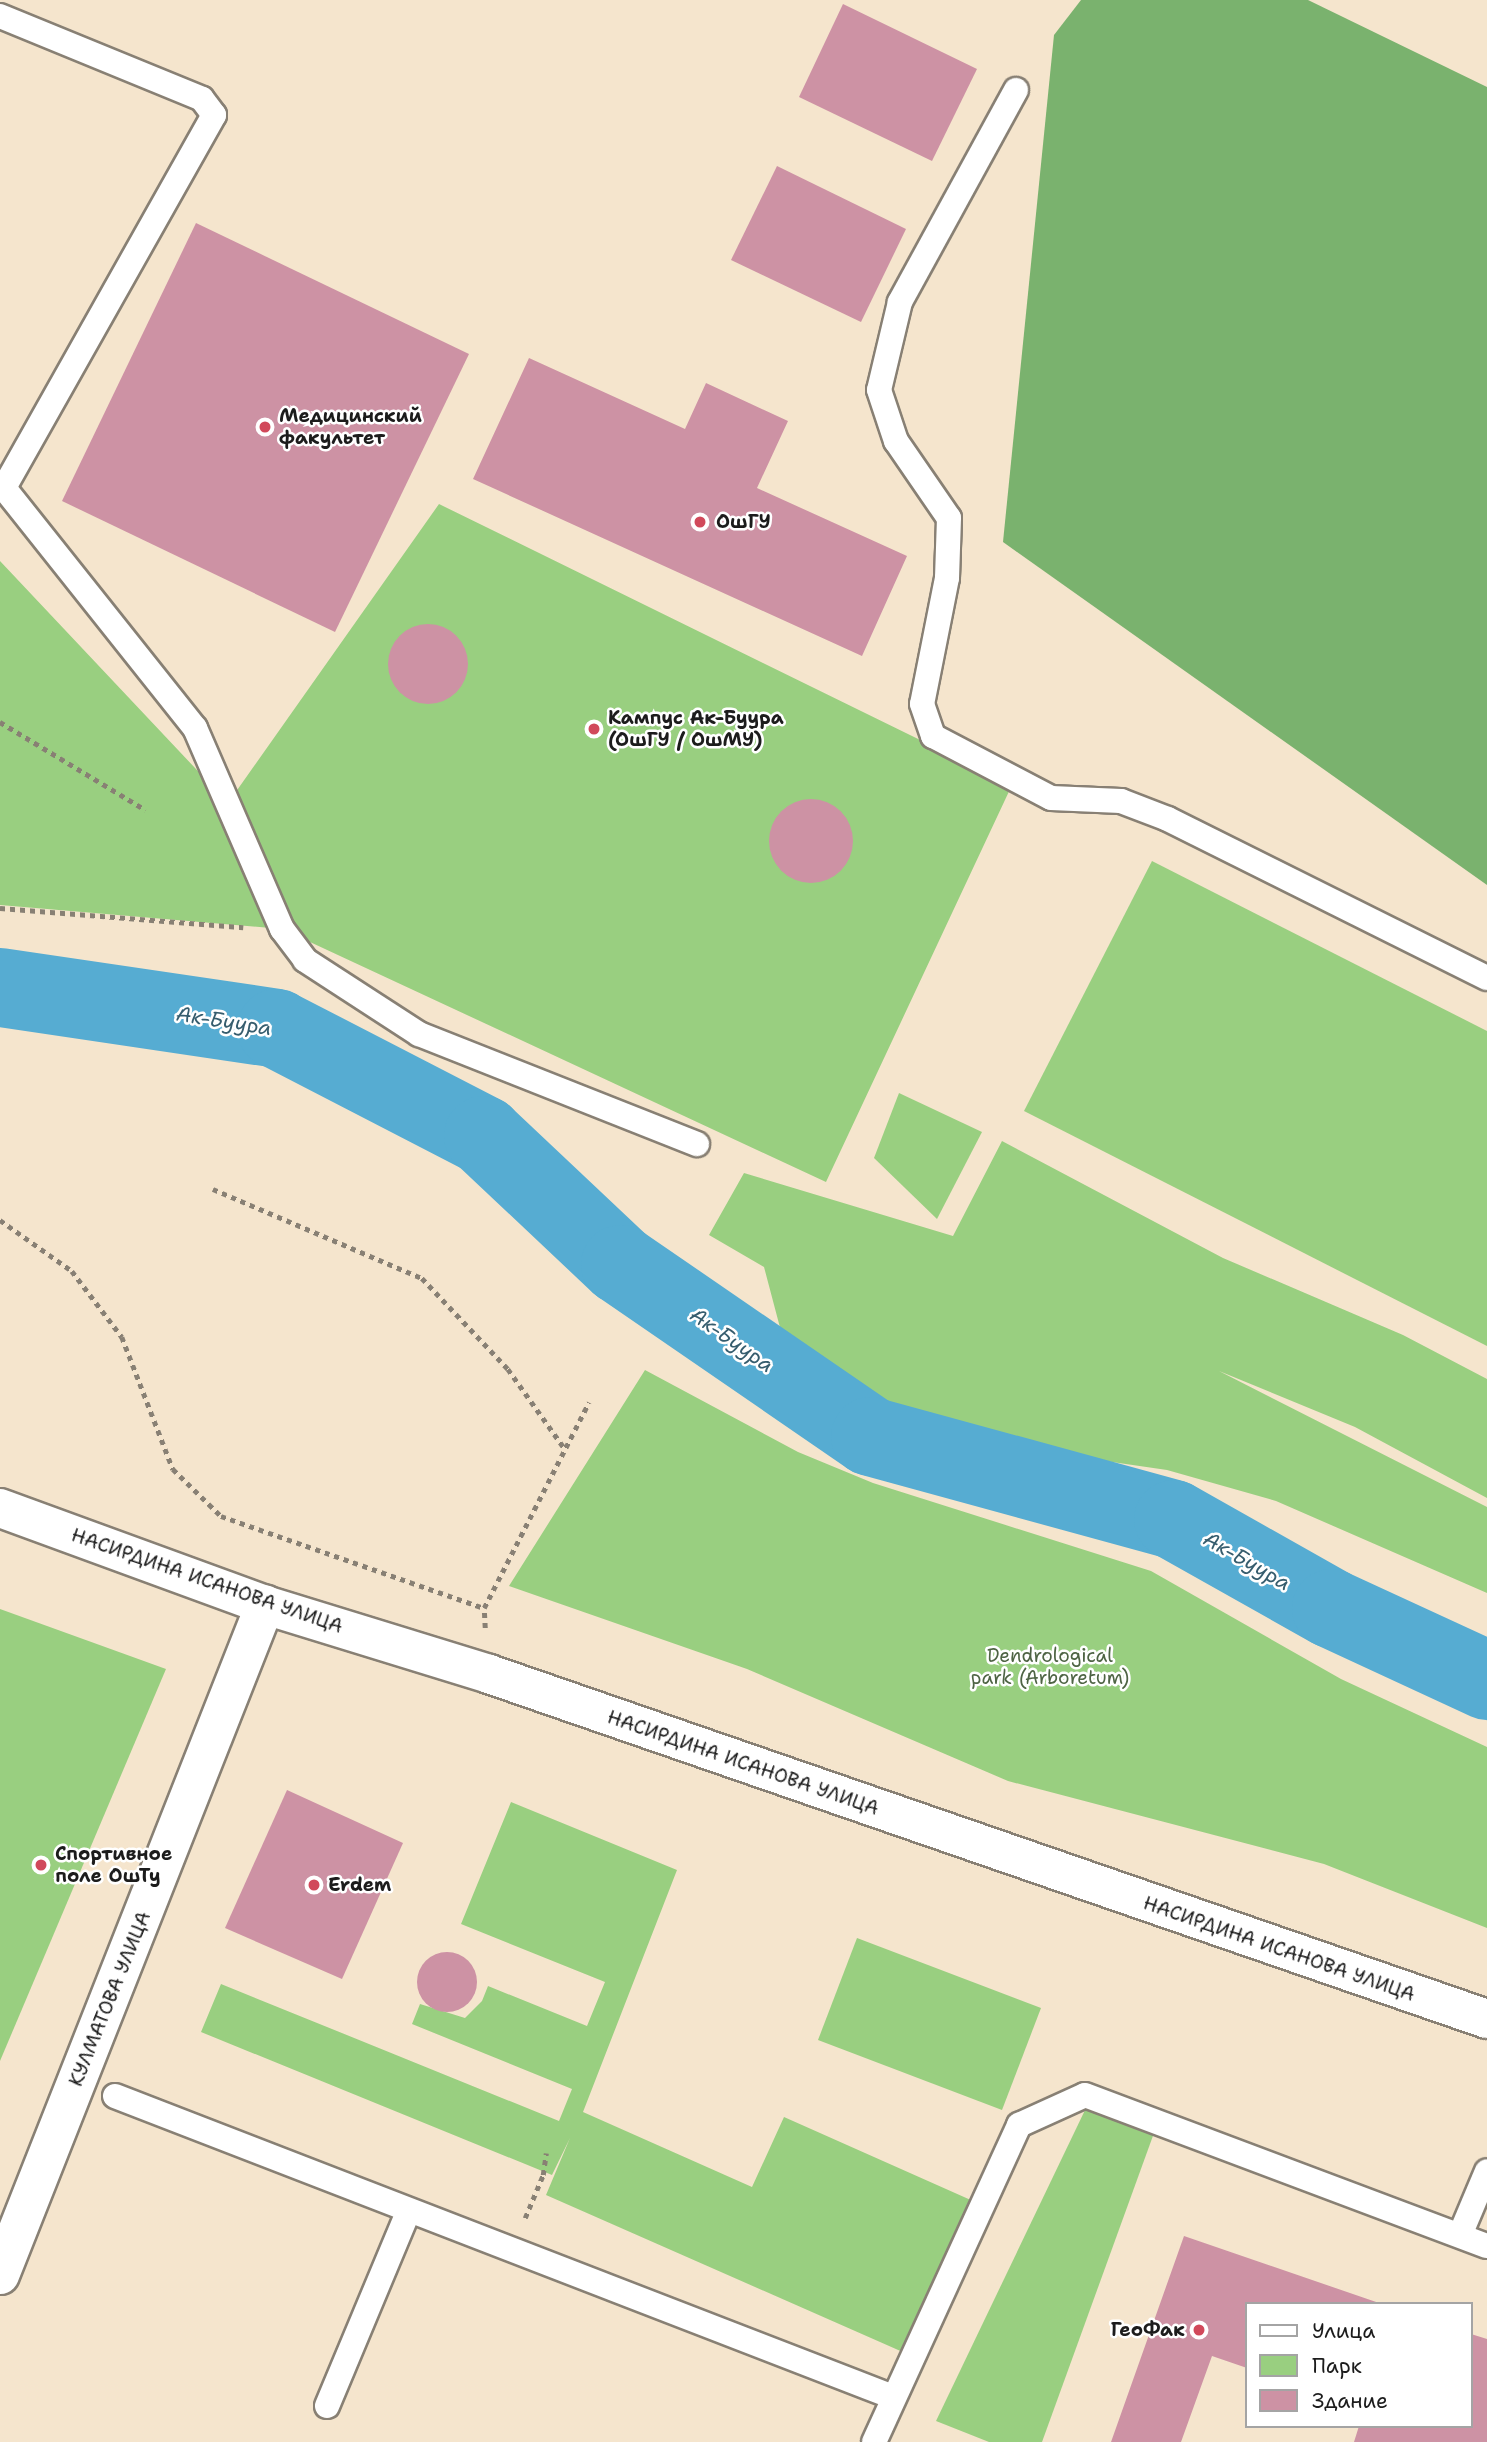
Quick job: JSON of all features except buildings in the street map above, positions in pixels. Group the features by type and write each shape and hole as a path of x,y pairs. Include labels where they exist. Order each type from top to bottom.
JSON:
{"main road":[{"name":"НАСИРДИНА ИСАНОВА УЛИЦА","path":"0,1508 265,1605 489,1674 1487,2019"},
{"name":"КУЛМАТОВА УЛИЦА","path":"0,2275 265,1605"}],"lane":[{"path":"0,16 202,99 214,115 4,488 195,728 282,929 305,961 419,1034 697,1144"},
{"path":"1016,90 900,302 879,390 896,441 949,518 947,578 922,704 933,736 1051,797 1121,801 1168,819 1487,978"},
{"path":"874,2442 1019,2124 1085,2095 1487,2246"},
{"path":"115,2096 893,2397"},
{"path":"1460,2235 1487,2171"},
{"path":"327,2406 410,2210"}],"path":[{"path":"0,722 146,810"},
{"path":"0,908 282,929"},
{"path":"213,1189 422,1278 508,1369 565,1449"},
{"path":"0,1220 72,1270 122,1337 173,1469 221,1516 484,1608"},
{"path":"489,1674 484,1608 589,1402"},
{"path":"511,2249 543,2175 547,2153"}],"green space":[{"path":"1081,0 1308,0 1487,87 1487,885 1003,542 1054,35"},
{"path":"439,504 1012,785 826,1182 282,929 0,905 0,561 228,803"},
{"path":"1152,861 1487,1031 1487,1346 1024,1111"},
{"path":"899,1093 982,1132 937,1219 874,1158"},
{"path":"1002,1141 1223,1258 1403,1335 1487,1379 1487,1498 1355,1427 1219,1371 1487,1507 1487,1593 1276,1501 1167,1470 926,1435 787,1354 764,1267 709,1235 744,1173 953,1236"},
{"name":"Dendrological park (Arboretum)","path":"645,1370 798,1452 873,1483 1151,1571 1341,1679 1487,1747 1487,1928 1324,1864 1008,1781 747,1669 509,1586"},
{"name":"Спортивное поле ОшТу","path":"0,1609 166,1669 0,2061"},
{"path":"511,1802 677,1870 583,2112 752,2187 784,2117 973,2201 905,2353 546,2195 570,2138 552,2175 201,2032 221,1984 559,2121 572,2089 412,2024 420,2004 465,2018 482,2001 488,1986 587,2026 605,1982 461,1924"},
{"path":"857,1938 1041,2008 1002,2110 818,2040"},
{"path":"1086,2108 1154,2133 1042,2442 989,2442 936,2421"}],"waterway":[{"name":"Ак-Буура","path":"0,987 276,1028 483,1135 620,1264 870,1436 1173,1519 1331,1608 1487,1680"}],"place":[{"name":"Медицинский факультет","path":"265,427"},
{"name":"ОшГУ","path":"700,522"},
{"name":"Кампус Ак-Буура (ОшГУ / ОшМУ)","path":"594,729"},
{"name":"Спортивное поле ОшТу","path":"41,1865"},
{"name":"Erdem","path":"314,1885"},
{"name":"ГеоФак","path":"1199,2330"}]}
